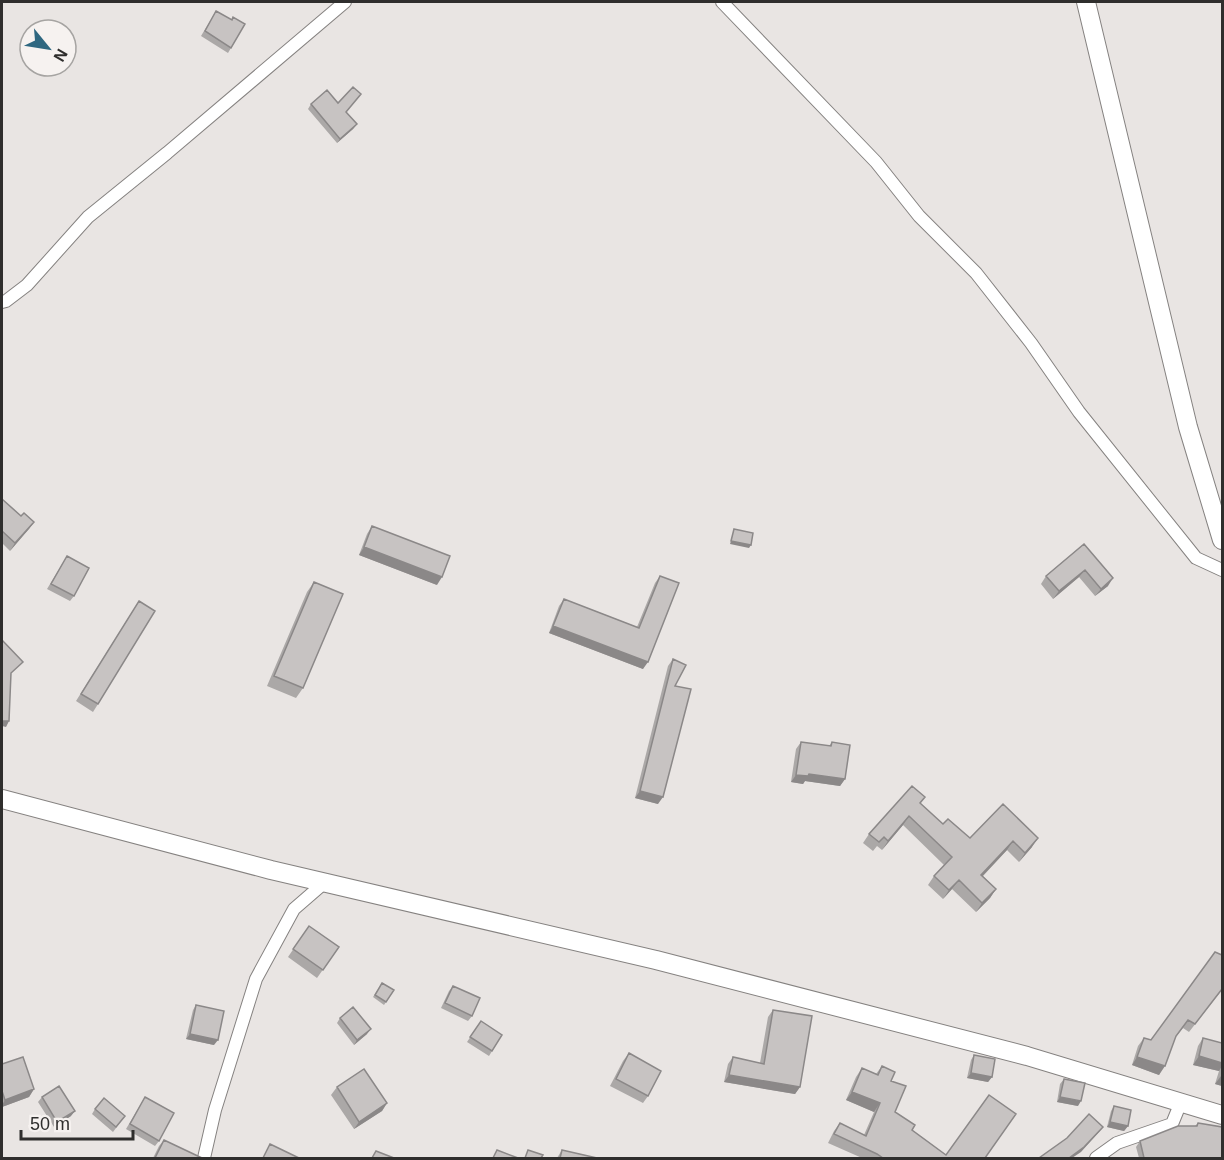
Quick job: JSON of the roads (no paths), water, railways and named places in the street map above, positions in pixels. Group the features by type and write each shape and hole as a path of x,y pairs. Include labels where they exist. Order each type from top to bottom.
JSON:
{"street":[{"path":"2,302 27,285 88,217 345,2"},
{"path":"722,2 876,162 919,216 976,273 1031,343 1079,412 1196,558 1222,570"},
{"path":"1086,2 1188,427 1222,540"},
{"path":"2,800 324,883 656,960 1027,1056 1222,1115"},
{"path":"204,1158 215,1110 256,979 294,909 324,883"},
{"path":"1096,1158 1117,1143 1172,1124 1181,1102"}]}
